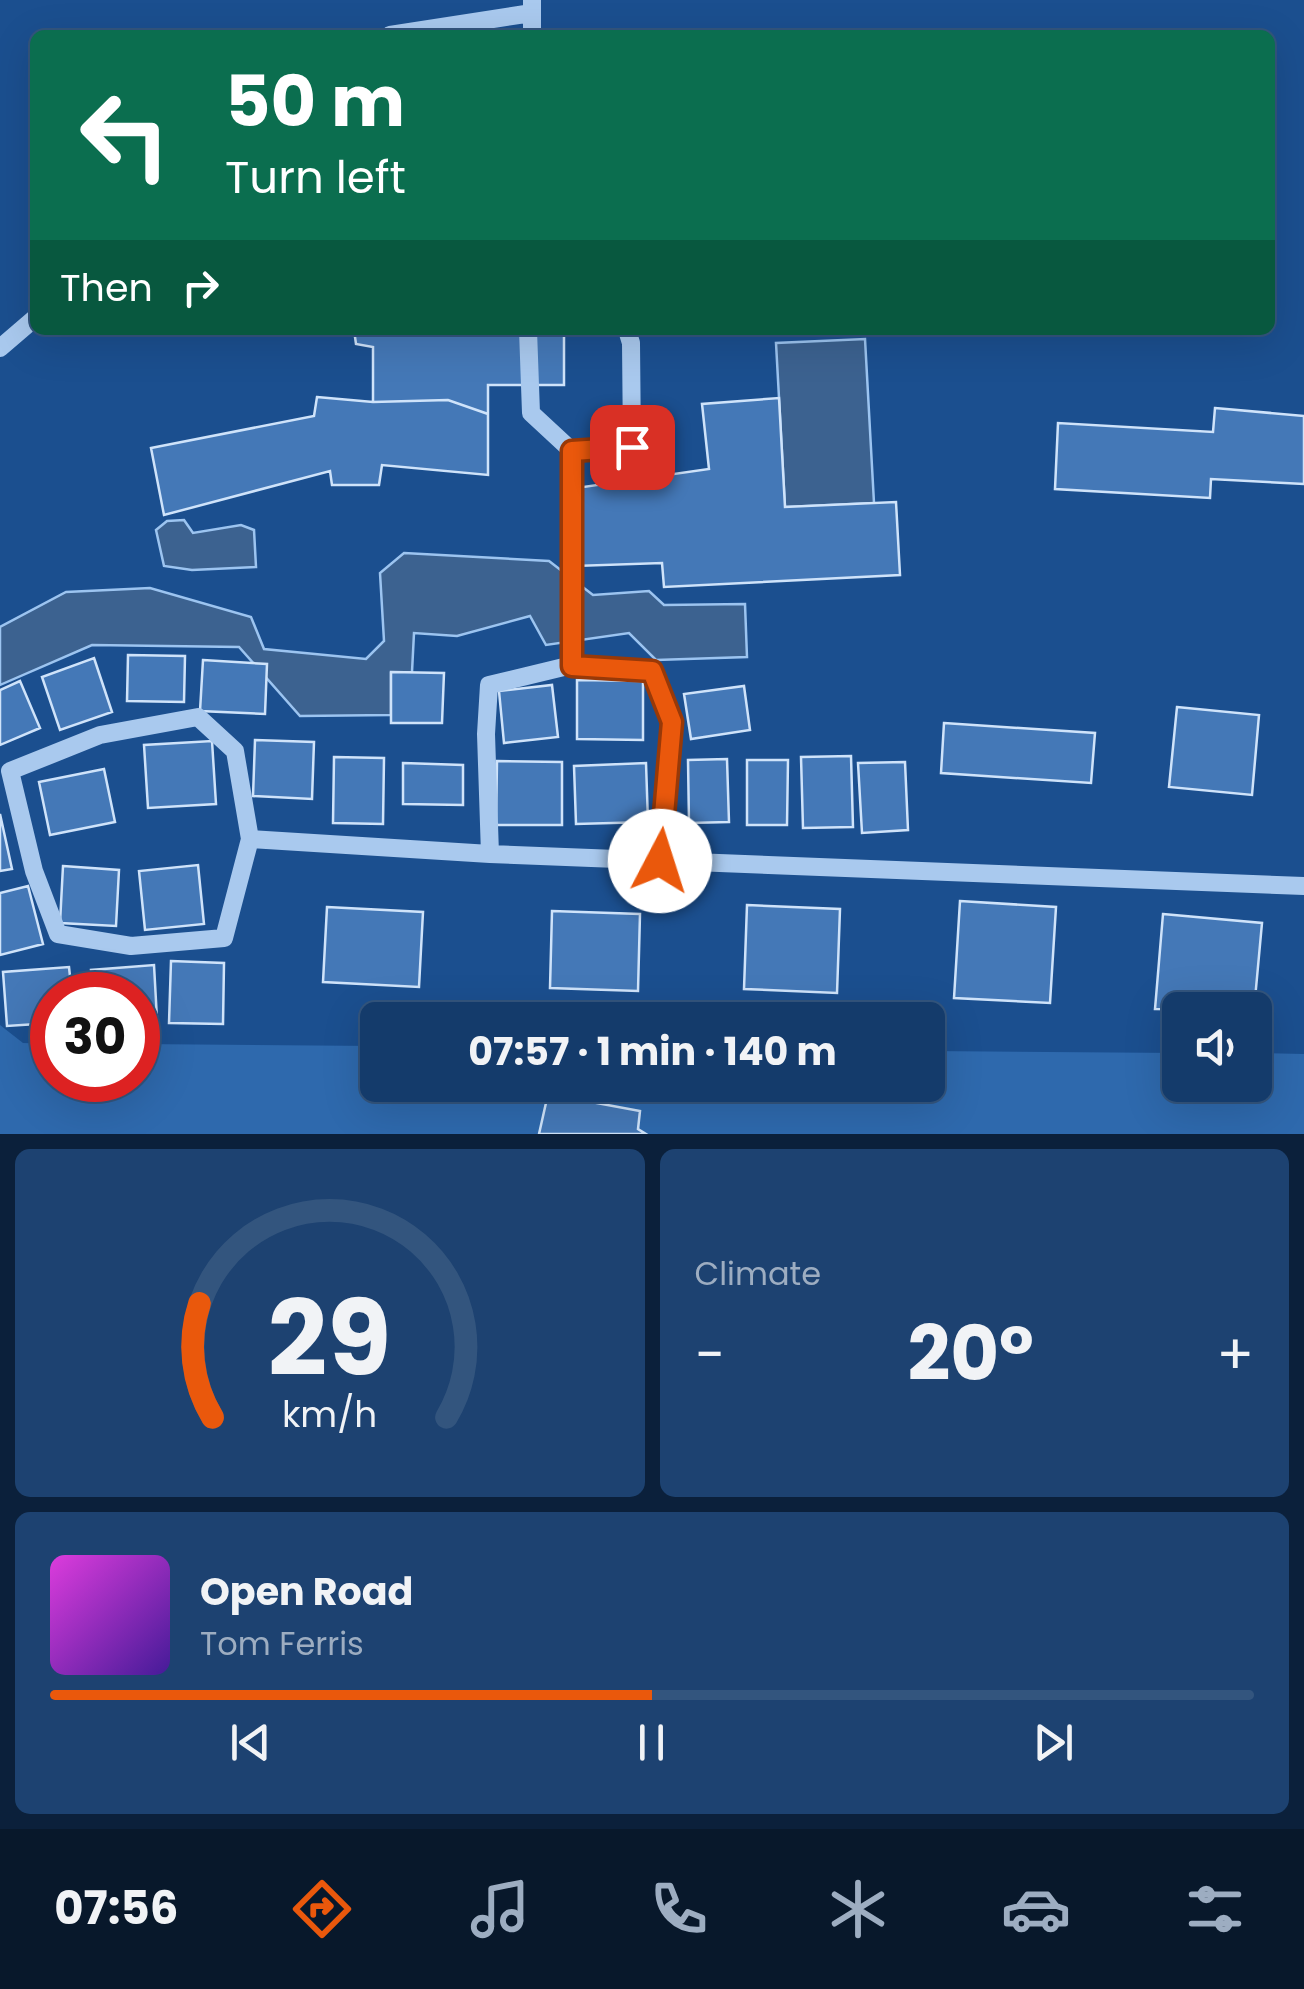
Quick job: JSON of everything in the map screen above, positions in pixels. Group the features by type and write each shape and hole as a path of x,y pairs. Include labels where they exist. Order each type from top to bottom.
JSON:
{"street":[{"path":"414,30 532,6"},
{"path":"0,348 30,322"},
{"path":"528,335 531,412 572,451 572,666"},
{"path":"572,451 632,447 628,335"},
{"path":"490,854 486,734 489,685 572,666 652,671 672,722 660,861"},
{"path":"198,717 235,750 250,839 224,938 131,946 58,934 34,871 10,771 100,735 198,717"},
{"path":"250,839 490,854 1304,886"}],"shaded area":[{"path":"865,339 874,503 785,507 776,343"},
{"path":"184,520 193,533 241,525 254,530 256,567 192,570 164,566 156,530 167,521"},
{"path":"404,553 549,561 593,595 649,591 664,605 745,604 747,657 656,660 629,633 546,645 530,616 457,636 414,633 412,672 391,673 391,715 300,716 239,647 92,645 0,685 0,627 66,592 150,588 251,617 264,649 366,659 384,641 380,573"},
{"path":"0,1025 23,1043 30,1043 30,1102 160,1102 160,1044 360,1046 360,1102 945,1102 945,1051 1162,1053 1162,1102 1272,1102 1272,1053 1304,1054 1304,1134 0,1134"}],"building":[{"path":"355,335 564,335 564,385 488,385 488,414 448,400 373,402 373,347 356,344"},
{"path":"317,397 373,402 448,400 488,414 488,475 382,465 379,485 332,485 330,471 164,515 151,448 314,416"},
{"path":"779,398 785,507 896,502 900,575 664,587 662,563 575,566 576,488 709,469 702,404"},
{"path":"1215,408 1304,416 1304,484 1211,479 1210,498 1055,489 1058,423 1213,432"},
{"path":"128,655 185,656 184,702 127,701"},
{"path":"94,658 112,712 60,730 42,677"},
{"path":"203,660 267,664 265,714 200,711"},
{"path":"391,672 444,673 442,723 391,723"},
{"path":"577,680 643,681 643,740 577,739"},
{"path":"20,681 40,728 0,745 0,690"},
{"path":"552,685 558,737 504,743 499,691"},
{"path":"744,686 750,730 691,739 684,694"},
{"path":"1177,707 1259,715 1252,795 1169,787"},
{"path":"944,723 1095,733 1091,783 941,773"},
{"path":"255,740 314,742 312,799 253,796"},
{"path":"212,741 216,804 148,808 144,745"},
{"path":"851,756 853,827 803,828 801,757"},
{"path":"334,757 384,758 383,824 333,823"},
{"path":"727,759 729,822 689,823 688,760"},
{"path":"747,760 788,760 787,825 747,825"},
{"path":"497,761 562,762 562,825 496,825"},
{"path":"905,762 908,830 862,833 858,763"},
{"path":"403,763 463,765 463,805 403,804"},
{"path":"646,763 648,822 576,824 574,766"},
{"path":"104,769 115,822 50,835 39,782"},
{"path":"0,814 12,869 0,871"},
{"path":"198,865 204,924 145,930 139,871"},
{"path":"63,866 119,870 116,926 60,923"},
{"path":"28,886 43,944 0,955 0,893"},
{"path":"960,901 1056,907 1050,1003 954,998"},
{"path":"747,905 840,909 837,993 744,989"},
{"path":"327,907 423,912 419,987 323,982"},
{"path":"552,911 640,914 638,991 550,988"},
{"path":"1163,914 1262,923 1256,992 1162,992 1162,1009 1155,1009"},
{"path":"171,961 224,963 223,1024 169,1023"},
{"path":"154,965 154,972 91,972"},
{"path":"69,967 70,972 30,972 30,1024 7,1026 3,972"},
{"path":"546,1102 591,1102 640,1111 638,1129 646,1134 539,1134"}],"route":[{"path":"632,447 572,451 572,666 652,671 672,722 660,861"}]}
